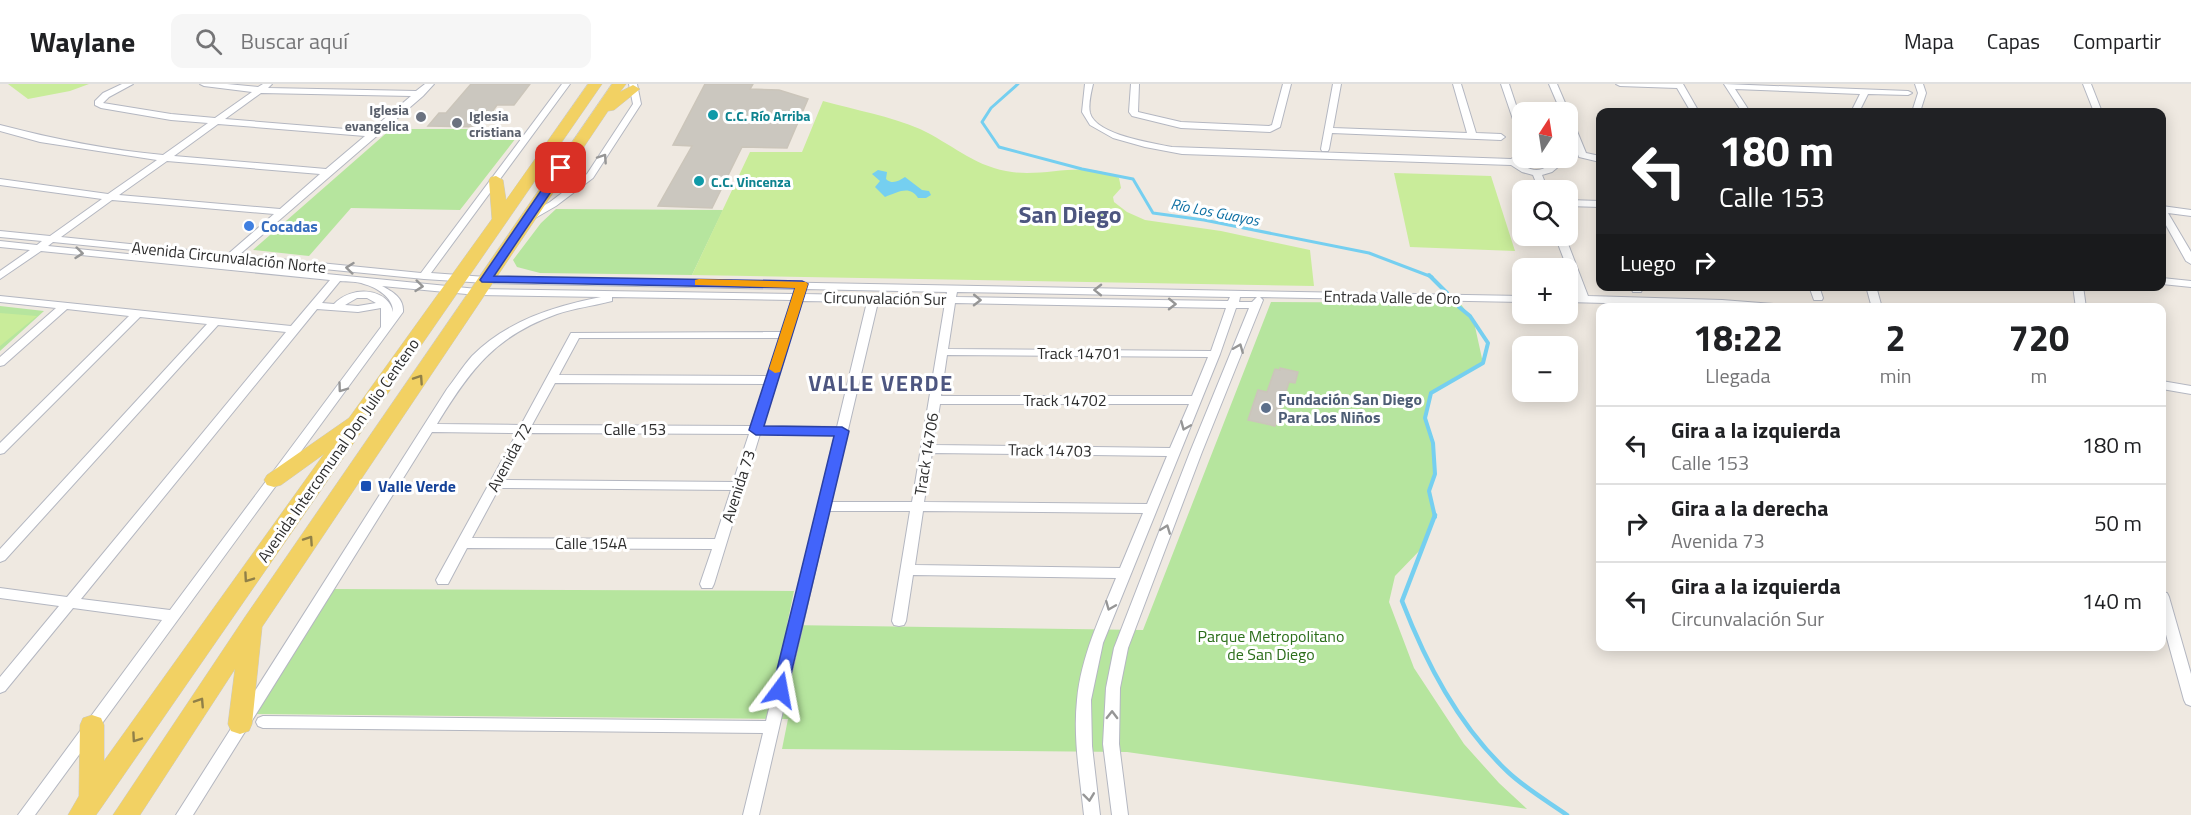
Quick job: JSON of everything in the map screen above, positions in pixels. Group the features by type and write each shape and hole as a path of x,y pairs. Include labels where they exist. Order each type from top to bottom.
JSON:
{"main road":[{"name":"Avenida Intercomunal Don Julio Centeno","path":"87,807 595,84"},
{"name":"Avenida Intercomunal Don Julio Centeno","path":"130,811 253,623 525,220 597,116 628,86"},
{"path":"496,180 500,220"},
{"path":"274,480 364,415"},
{"path":"240,724 253,623"},
{"path":"87,807 92,725"}],"street":[{"path":"129,84 106,95 98,103 161,116 373,134"},
{"path":"204,84 259,90 420,94"},
{"path":"0,276 268,84"},
{"path":"230,256 430,84"},
{"path":"424,276 566,84"},
{"path":"1089,84 1086,114 1091,122 1101,129 1182,151 1512,162"},
{"path":"1135,84 1133,112 1135,114 1181,125 1270,129 1276,127 1287,84"},
{"path":"1324,149 1337,84"},
{"path":"1457,84 1472,136"},
{"path":"1505,84 1512,105"},
{"path":"1554,84 1561,102"},
{"path":"1620,84 1680,85 1693,108"},
{"path":"1917,108 1922,93 1919,84"},
{"path":"2087,84 2096,108"},
{"path":"1729,85 1908,93"},
{"path":"1729,85 1743,108"},
{"path":"525,220 567,195 590,176 637,104 628,86"},
{"path":"1858,108 1865,92"},
{"path":"0,128 82,147 165,158 328,172"},
{"path":"1329,130 1501,137"},
{"path":"1578,145 1582,155 1596,158"},
{"path":"1520,168 1536,173 1552,168"},
{"path":"1536,173 1539,180"},
{"path":"0,182 109,197 280,212"},
{"path":"1578,203 1596,204"},
{"path":"2166,210 2191,213"},
{"path":"2166,216 2191,261"},
{"name":"Avenida Circunvalación Norte","path":"0,234 424,276 454,284"},
{"name":"Avenida Circunvalación Norte","path":"0,244 370,282 454,284"},
{"path":"1564,246 1584,299"},
{"path":"0,687 337,278"},
{"path":"2166,281 2191,284"},
{"path":"336,308 343,300 358,294 370,282"},
{"name":"Avenida Intercomunal Don Julio Centeno","path":"26,815 398,312 400,306 398,301 370,282"},
{"path":"454,284 482,286"},
{"name":"Circunvalación Sur","path":"482,286 802,284 952,293 1259,299"},
{"name":"Avenida 73","path":"707,584 802,284"},
{"name":"Circunvalación Sur","path":"482,286 639,294 798,297 873,298 952,293"},
{"path":"1816,291 1818,298"},
{"name":"Track 14706","path":"899,621 952,293"},
{"path":"358,294 371,295 385,304 388,314 386,329"},
{"path":"184,815 451,393 475,360 516,329 546,314 575,305 639,294"},
{"path":"751,815 873,298"},
{"path":"0,299 294,330"},
{"path":"1092,815 1084,746 1084,700 1096,644 1123,573 1215,354 1234,299"},
{"path":"1120,815 1111,744 1113,688 1121,648 1196,452 1259,299"},
{"name":"Entrada Valle de Oro","path":"1259,299 1512,299"},
{"path":"1578,299 1722,303"},
{"path":"314,306 358,309 385,304"},
{"path":"0,363 64,306"},
{"path":"0,450 137,314"},
{"path":"0,557 215,322"},
{"name":"Avenida 72","path":"443,580 574,335 786,334"},
{"name":"Track 14701","path":"943,352 1215,354"},
{"path":"550,379 771,380"},
{"path":"2166,386 2191,390"},
{"name":"Track 14702","path":"935,400 1196,400"},
{"name":"Calle 153","path":"429,428 842,431"},
{"name":"Track 14703","path":"927,449 1174,452"},
{"path":"494,484 738,486"},
{"path":"824,506 1150,509"},
{"name":"Calle 154A","path":"463,543 720,544"},
{"path":"907,570 1123,573"},
{"path":"0,593 172,616"},
{"path":"2166,610 2188,680 2191,700"},
{"path":"263,722 772,727"}],"green space":[{"path":"8,84 89,84 70,91 28,99"},
{"path":"823,101 909,124 972,159 994,168 1020,173 1092,170 1119,178 1121,188 1113,197 1114,202 1127,212 1145,220 1221,231 1310,250 1314,286 692,275 750,152 802,152"},
{"path":"391,129 523,129 460,210 351,208 309,256 253,250"},
{"path":"1394,173 1491,176 1515,251 1410,247"},
{"path":"556,209 723,210 692,275 540,273 517,267 513,260 541,223"},
{"name":"Parque Metropolitano de San Diego","path":"1271,302 1460,303 1474,322 1483,363 1431,393 1425,418 1433,443 1435,474 1429,491 1435,517 1423,547 1395,576 1389,602 1414,668 1464,744 1499,783 1527,809 1127,752 782,749 788,719 253,714 330,589 794,591 787,625 1143,630"},
{"path":"0,306 44,311 0,351"},
{"path":"0,313 37,316 0,346"}],"water":[{"path":"878,170 887,172 888,181 895,182 905,177 922,190 929,191 931,195 918,198 911,192 903,191 885,197 875,187 880,181 872,174"}],"building":[{"path":"471,84 530,84 514,105 497,105 481,127 428,126 439,113 446,113"},
{"path":"705,84 753,84 750,89 779,90 808,99 787,148 742,147 712,208 658,206 692,146 673,145"},
{"name":"Fundación San Diego Para Los Niños","path":"1280,368 1298,372 1295,383 1289,382 1275,426 1248,420 1258,390 1267,392 1275,369 1280,370"}],"waterway":[{"name":"Río Los Guayos","path":"1018,84 991,108 982,122 999,147 1082,169 1133,179 1153,213 1204,220 1369,253 1430,276"},
{"name":"Río Los Guayos","path":"1430,276 1447,293"},
{"name":"Río Los Guayos","path":"1435,516 1429,491 1435,474 1433,443 1425,418 1431,393 1483,363 1488,343 1470,316 1459,307"},
{"name":"Río Los Guayos","path":"1435,516 1402,601 1411,624 1445,692 1490,754 1515,778 1567,815"}],"slow traffic":[{"path":"699,283 802,284 775,369"}],"place":[{"name":"C.C. Río Arriba","path":"713,115"},
{"name":"Iglesia evangelica","path":"421,117"},
{"name":"Iglesia cristiana","path":"457,123"},
{"name":"C.C. Vincenza","path":"699,181"},
{"name":"Cocadas","path":"249,226"},
{"name":"Fundación San Diego Para Los Niños","path":"1266,408"},
{"name":"Valle Verde","path":"366,486"}],"district":[{"name":"San Diego","path":"1070,214"},
{"name":"VALLE VERDE","path":"881,383"}],"route":[{"path":"561,168 486,280 802,284 756,430 842,431 780,690"}]}
